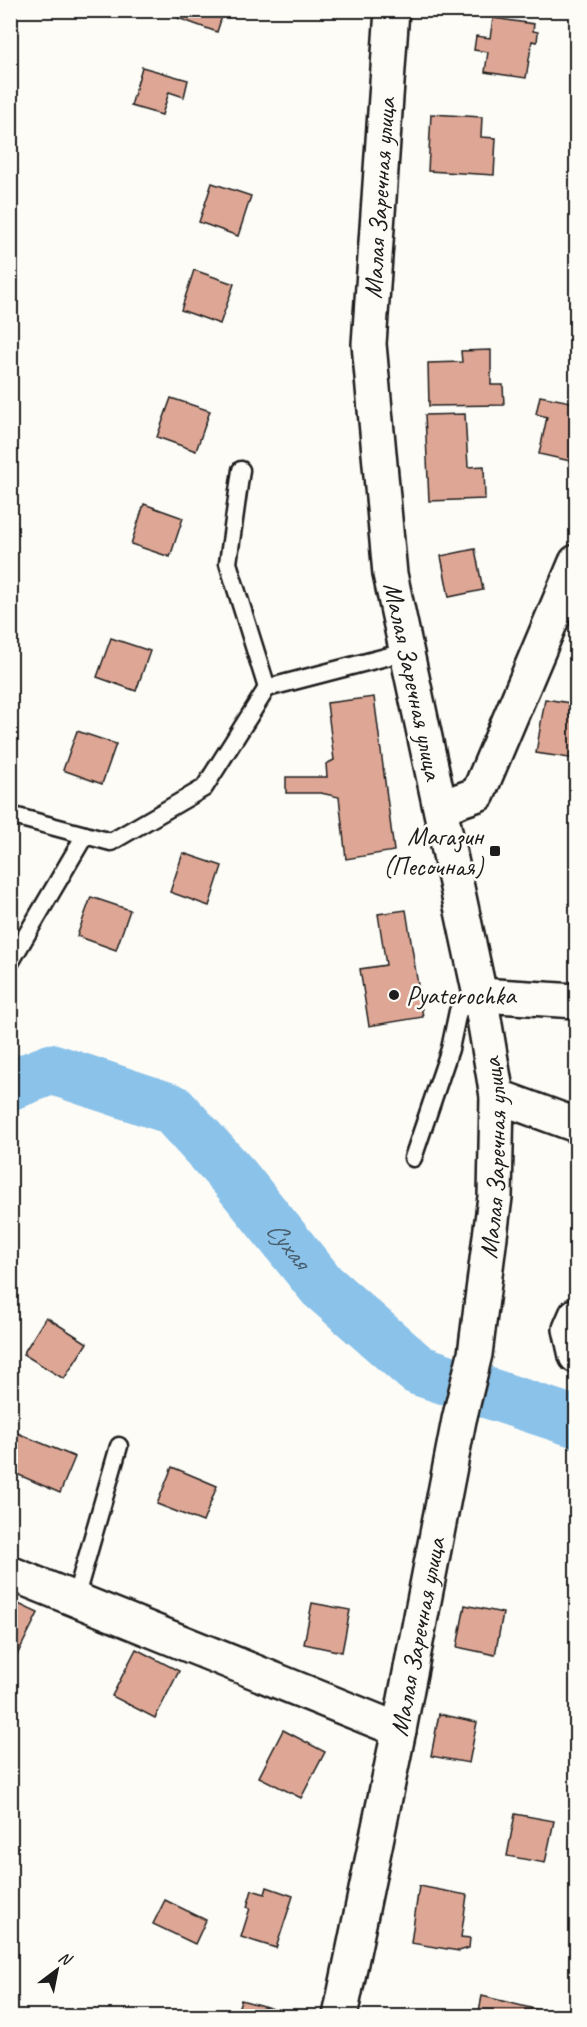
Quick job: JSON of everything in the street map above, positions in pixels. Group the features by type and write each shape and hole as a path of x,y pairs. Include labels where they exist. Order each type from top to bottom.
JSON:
{"main road":[{"name":"Малая Заречная улица","path":"340,2016 399,1730 459,1420 475,1354 495,1197 497,1096 480,995 390,574 369,344 392,10"},
{"path":"441,807 478,794 576,562"},
{"path":"480,995 576,1001"},
{"path":"497,1096 576,1125"},
{"path":"576,1315 570,1329 576,1356"},
{"path":"10,1573 399,1730"}],"lane":[{"path":"241,470 228,563 267,688"},
{"path":"10,815 111,842 204,788 267,688 405,652"},
{"path":"10,963 85,835"},
{"path":"413,1158 450,1049 458,1011 480,995"},
{"path":"75,1599 119,1446"}],"building":[{"path":"180,10 224,10 217,32 178,18"},
{"path":"493,18 534,24 533,31 538,32 537,42 532,41 526,78 485,72 488,52 474,50 476,36 490,38"},
{"path":"142,67 188,80 184,97 169,92 162,115 131,106"},
{"path":"431,114 482,117 481,137 496,138 494,175 428,171"},
{"path":"212,183 251,196 238,236 199,222"},
{"path":"194,270 234,284 220,324 181,310"},
{"path":"491,350 491,385 503,385 504,405 429,406 428,363 462,362 461,351"},
{"path":"540,396 576,403 576,425 573,439 576,440 575,462 539,454 547,417 536,414"},
{"path":"171,398 210,411 196,451 157,437"},
{"path":"465,414 468,467 484,466 485,499 429,501 425,415"},
{"path":"144,504 183,518 170,557 131,544"},
{"path":"475,549 483,590 449,597 441,556"},
{"path":"111,638 150,651 136,691 97,677"},
{"path":"374,697 394,851 346,859 339,797 321,793 286,793 286,777 327,777 326,764 334,760 327,703"},
{"path":"545,699 576,704 576,759 536,753"},
{"path":"77,731 116,744 102,784 63,770"},
{"path":"183,853 222,866 209,906 170,892"},
{"path":"91,897 130,910 116,950 77,936"},
{"path":"406,910 423,1017 369,1026 360,969 386,965 378,914"},
{"path":"46,1317 87,1343 64,1379 23,1354"},
{"path":"10,1430 75,1457 60,1493 10,1471"},
{"path":"172,1467 217,1486 203,1522 157,1504"},
{"path":"10,1600 38,1613 14,1661 10,1659"},
{"path":"312,1603 350,1610 342,1652 304,1644"},
{"path":"465,1605 503,1613 495,1655 457,1647"},
{"path":"136,1649 179,1671 155,1718 112,1696"},
{"path":"439,1714 477,1722 469,1763 431,1756"},
{"path":"283,1730 325,1752 301,1798 259,1777"},
{"path":"515,1814 554,1821 545,1863 507,1856"},
{"path":"419,1886 467,1895 461,1937 470,1938 469,1948 459,1951 411,1943"},
{"path":"267,1887 293,1896 276,1948 241,1937 250,1908 247,1907 252,1890 265,1894"},
{"path":"165,1900 206,1920 195,1944 153,1924"},
{"path":"482,1996 543,2011 541,2016 478,2016"},
{"path":"241,2000 278,2010 277,2016 236,2016"}],"waterway":[{"name":"Сухая","path":"10,1085 52,1069 172,1109 235,1178 322,1286 418,1370 576,1422"}],"place":[{"name":"Магазин (Песочная)","path":"495,851"},
{"name":"Pyaterochka","path":"394,995"}]}
